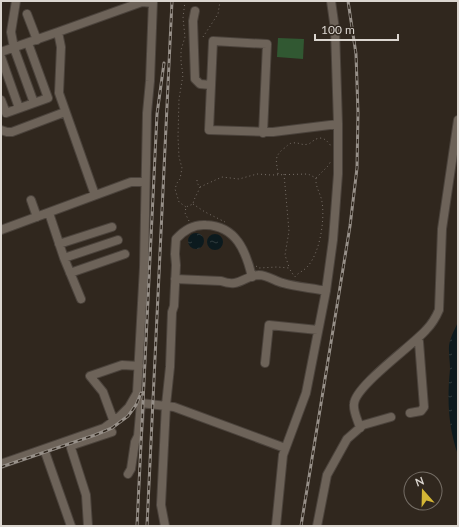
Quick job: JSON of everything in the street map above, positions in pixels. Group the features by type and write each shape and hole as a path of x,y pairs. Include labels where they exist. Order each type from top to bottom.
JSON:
{"street":[{"path":"16,1 12,32 14,48 34,103"},
{"path":"276,526 283,455 306,393 326,291 333,240 338,174 338,124 335,29 331,1"},
{"path":"1,52 142,2 153,2 150,81 147,113 144,267 138,386 138,436 134,442 131,469 128,474"},
{"path":"195,11 193,21 195,78 200,84 211,85"},
{"path":"27,14 37,40"},
{"path":"58,32 61,47 59,93 95,195"},
{"path":"263,133 267,44 213,41 209,130 263,133 338,124"},
{"path":"1,100 6,114 48,98 28,43"},
{"path":"1,57 20,108"},
{"path":"1,130 12,132 65,112"},
{"path":"360,428 355,413 354,403 359,393 369,381 426,331 435,320 439,310 442,229 458,120"},
{"path":"1,230 131,182 145,182"},
{"path":"31,200 38,217"},
{"path":"48,213 81,299"},
{"path":"166,526 161,505 172,312 174,306 176,239 190,227 215,225 225,229 235,238 244,251 252,277"},
{"path":"59,244 112,227"},
{"path":"64,258 118,240"},
{"path":"70,273 125,254"},
{"path":"175,279 221,281 228,284 236,284 260,275 293,285 326,291"},
{"path":"265,363 269,325 318,330"},
{"path":"410,414 421,411 424,407 420,342 418,338"},
{"path":"114,422 103,392 90,376 122,365 139,366"},
{"path":"1,464 98,431 114,422 129,407 138,401 174,407 285,448"},
{"path":"317,526 327,475 348,439 363,425 392,418"},
{"path":"88,526 86,495 71,448 72,445 112,432"},
{"path":"44,449 71,526"}],"path":[{"path":"185,1 183,18 185,36 181,50 183,75 179,100 178,137 179,157 182,168 180,179 175,186 175,189 179,202 186,206 193,204 194,199 198,194 200,187 197,182 197,178"},
{"path":"203,37 218,14 220,1"},
{"path":"278,174 276,157 289,143 301,145 309,144 314,140 322,138 329,142 332,150"},
{"path":"293,285 294,277 307,268 316,253 321,231 322,201 316,184 316,178 331,161"},
{"path":"200,187 222,177 239,179 257,174 308,174 316,178"},
{"path":"284,174 289,232 285,255 289,268"},
{"path":"186,206 185,213 189,220 190,227"}],"green space":[{"path":"278,38 304,39 303,59 277,57"}],"water":[{"path":"196,233 203,238 204,241 199,248 196,249 189,244 188,241 193,234"},
{"path":"215,234 222,239 223,242 218,249 215,250 208,245 207,242 212,235"},
{"path":"458,322 458,455 452,434 449,413 449,344"}],"railway":[{"path":"147,526 172,1"},
{"path":"301,526 350,226 357,168 358,113 356,54 348,1"},
{"path":"137,526 157,114 164,63"},
{"path":"1,467 112,428 128,416 136,405 141,393"}]}
